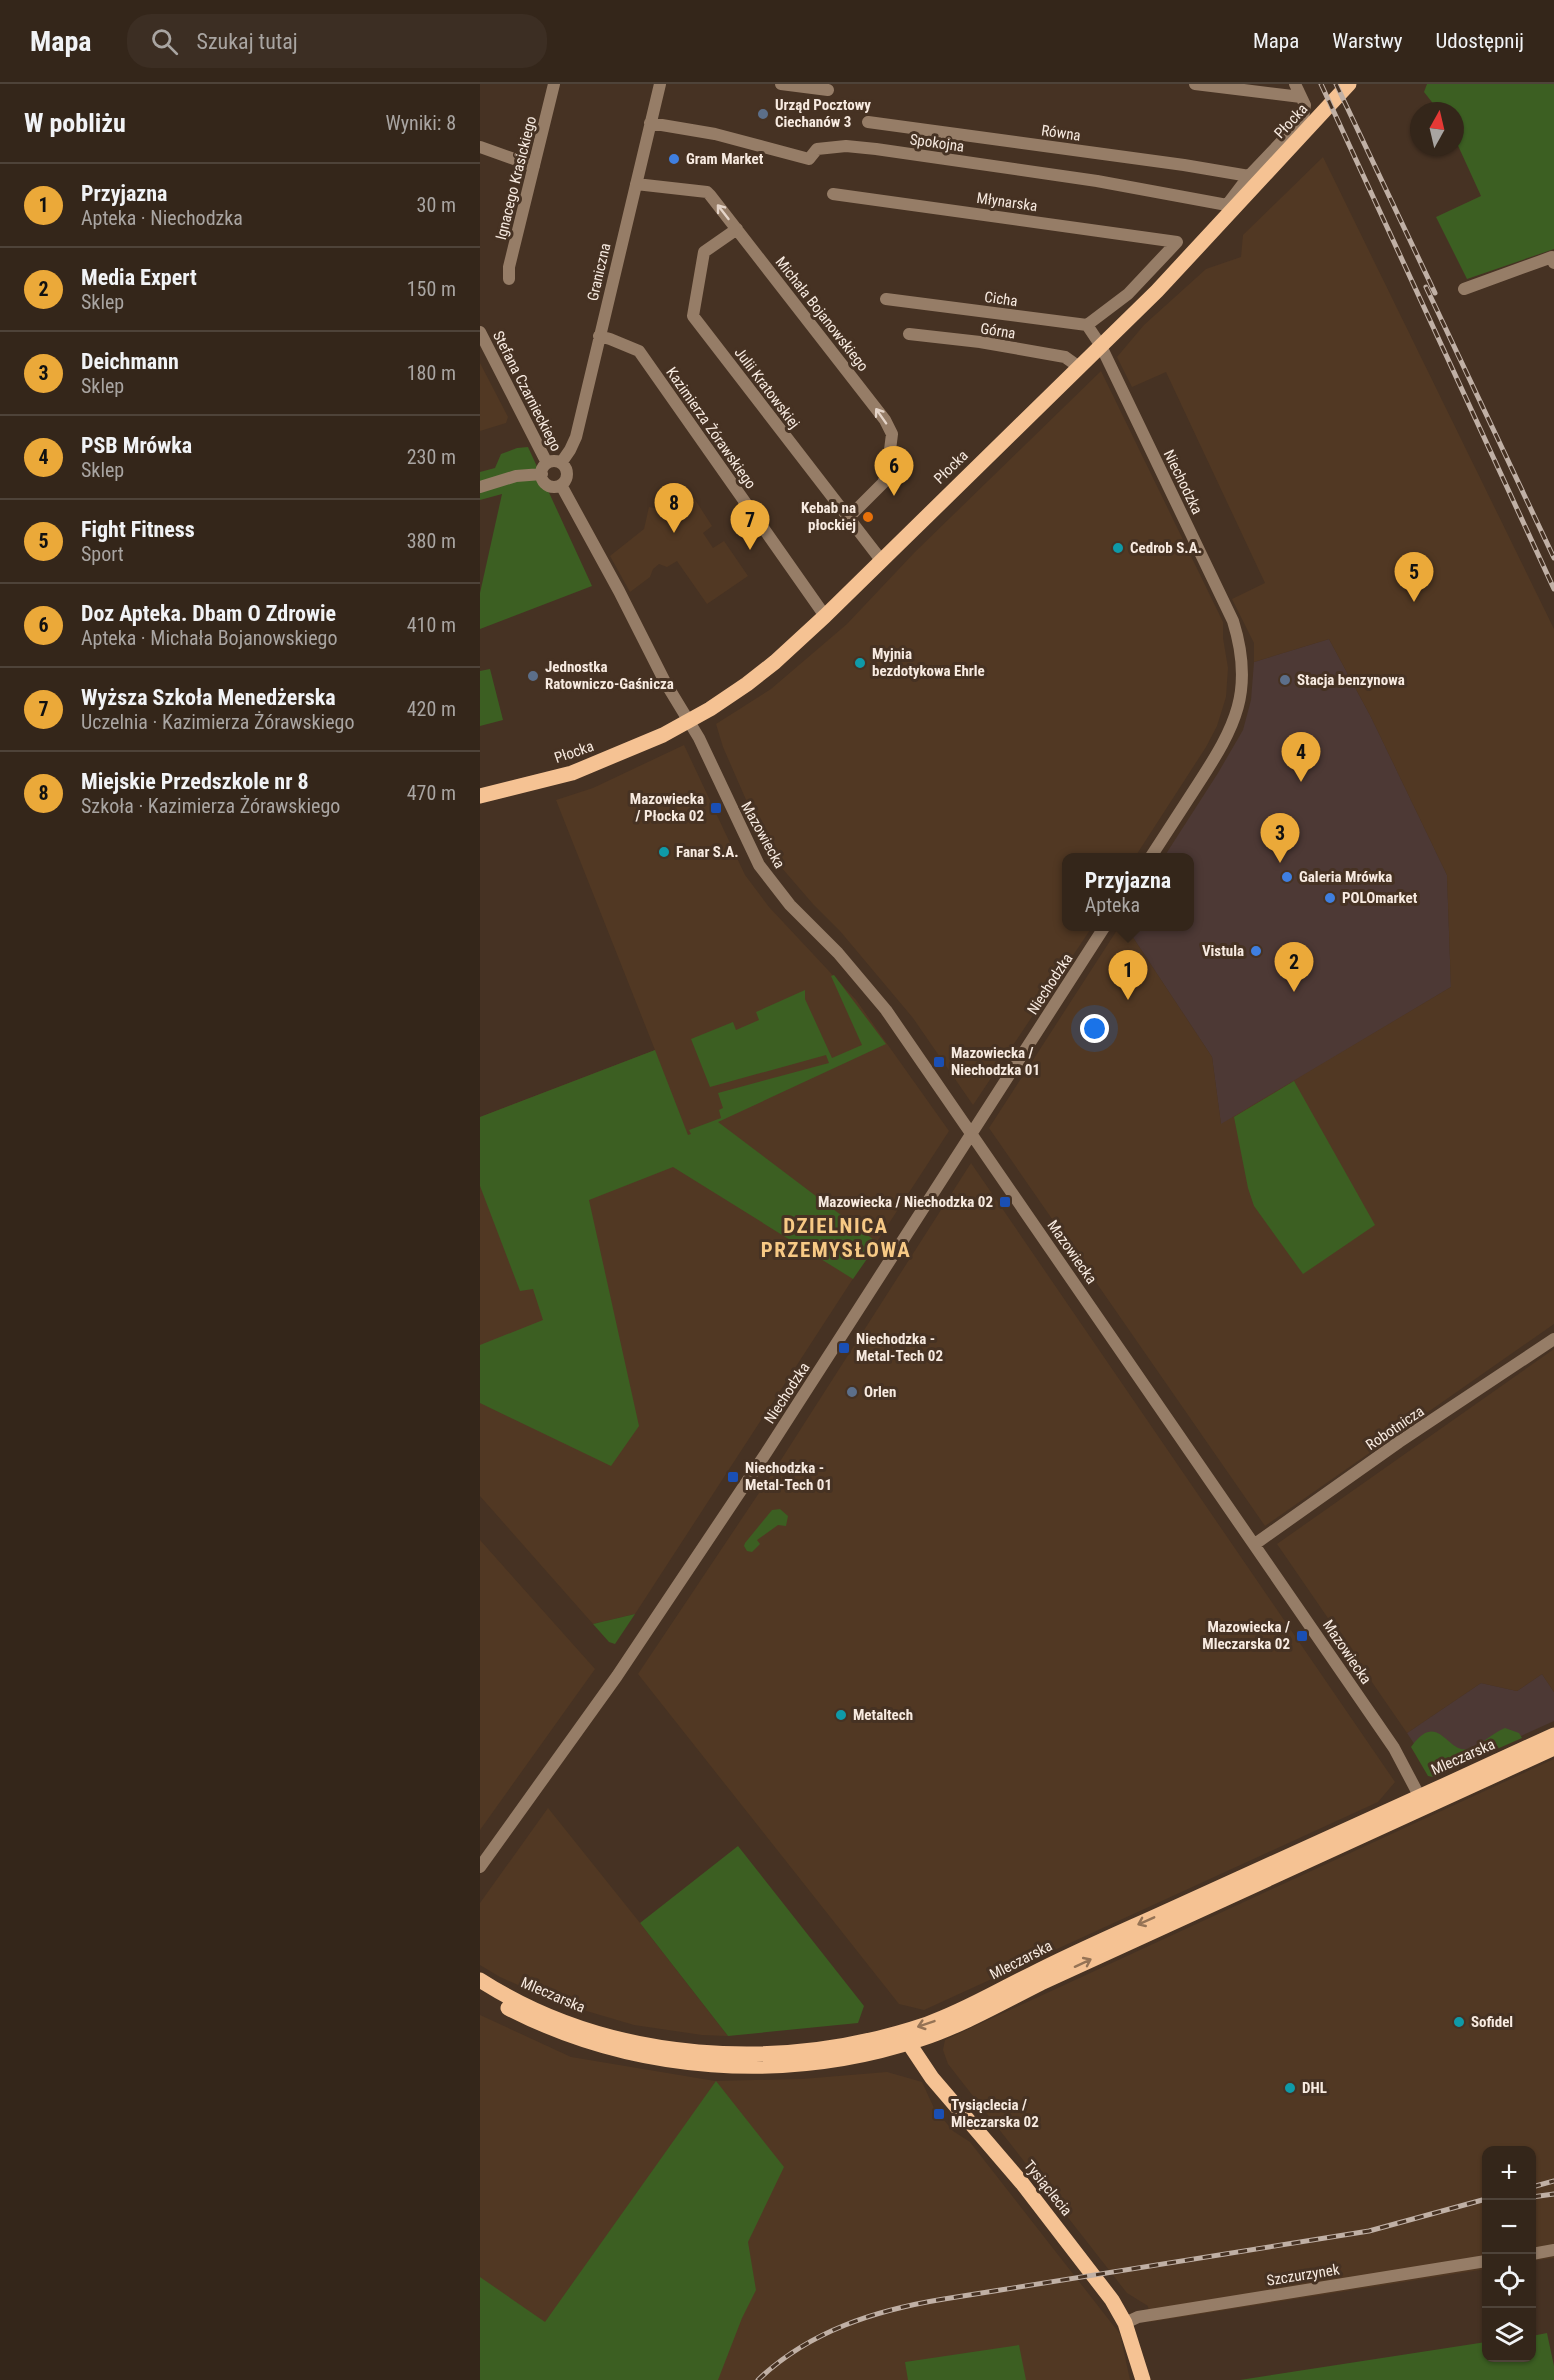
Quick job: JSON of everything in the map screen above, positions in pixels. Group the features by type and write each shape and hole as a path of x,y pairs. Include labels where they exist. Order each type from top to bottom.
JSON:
{"main road":[{"name":"Płocka","path":"480,796 573,773 663,735 723,700 766,669 825,616 1101,346 1219,225 1349,84"},
{"name":"Mleczarska","path":"480,1992 554,2030 630,2053 702,2064 745,2066 805,2064 852,2056 975,2017 1041,1983 1422,1802 1554,1735"},
{"name":"Mleczarska","path":"1422,1802 1554,1748"},
{"name":"Mleczarska","path":"480,1980 525,2005 558,2019 629,2041 671,2049 745,2055 786,2054 904,2038"},
{"name":"Tysiąclecia","path":"904,2038 932,2078 1022,2183 1094,2275 1125,2323 1143,2380"}],"street":[{"name":"Ignacego Krasickiego","path":"508,279 554,84"},
{"name":"Graniczna","path":"561,463 576,437 660,84"},
{"path":"781,84 828,90"},
{"path":"1195,84 1301,97"},
{"path":"1249,176 1303,119 1305,105 1295,84"},
{"name":"Równa","path":"868,122 1249,176"},
{"name":"Spokojna","path":"650,123 715,134 809,159 817,148 876,149 1097,181 1227,205 1249,176"},
{"path":"480,147 534,166"},
{"name":"Michała Bojanowskiego","path":"636,184 707,192 885,420 892,434 887,474 883,483 848,518"},
{"name":"Młynarska","path":"833,194 1177,242 1128,294 1087,326"},
{"name":"Julii Kratowskiej","path":"736,229 704,252 693,316 881,560"},
{"path":"1464,289 1552,257 1554,263"},
{"name":"Cicha","path":"886,299 1087,326"},
{"path":"1087,326 1101,346"},
{"name":"Stefana Czarnieckiego","path":"480,332 544,469"},
{"name":"Górna","path":"909,334 980,342 1065,357 1079,367"},
{"name":"Kazimierza Żórawskiego","path":"599,336 639,351 825,616"},
{"name":"Niechodzka","path":"1101,346 1233,621 1242,654 1242,690 1235,720 1225,742 1153,853"},
{"path":"480,487 544,469 555,461 565,467 567,476 561,485 555,487 548,484 544,469"},
{"path":"561,485 688,722"},
{"name":"Mazowiecka","path":"688,722 701,742 759,865 790,905 838,953 886,1010 1395,1748 1422,1802"},
{"name":"Niechodzka","path":"480,1867 617,1676 766,1453 1102,931"},
{"name":"Robotnicza","path":"1255,1544 1399,1442 1554,1339"},
{"path":"1536,2252 1554,2250"},
{"name":"Szczurzynek","path":"1125,2323 1138,2317 1482,2262"}],"shaded area":[{"path":"1323,157 1554,629 1554,1324 1265,1526 989,1128 1116,931 1129,931 1212,1057 1221,1124 1451,987 1447,875 1371,717 1329,639 1254,662 1254,643 1232,599 1265,583 1166,372 1132,387 1117,357 1144,325 1206,269 1241,257 1243,235"},
{"path":"480,363 508,417 506,423 480,431"},
{"path":"1101,371 1223,622 1228,668 1226,697 1217,726 1206,747 1138,853 1062,853 1062,931 1089,931 973,1105 913,1018 840,931 781,867 754,818 723,747 716,724 771,689 847,624 915,552"},
{"path":"694,498 712,526 703,533 713,548 724,541 748,576 707,604 677,561 667,567 659,564 653,569 650,577 630,592 610,556 644,529 649,507 673,512"},
{"path":"1329,639 1371,717 1447,875 1451,987 1221,1125 1212,1057 1129,931 1194,931 1194,853 1167,853 1243,730 1251,700 1254,662"},
{"path":"684,745 745,875 769,907 856,1000 949,1131 635,1614 593,1624 480,1496 480,1117 655,1050 556,800 593,788"},
{"path":"971,1163 1395,1782 1378,1802 924,2010 899,2004 638,1674 779,1463"},
{"path":"1554,1349 1554,1692 1542,1674 1517,1691 1481,1683 1407,1733 1277,1544"},
{"path":"480,1540 595,1669 480,1830"},
{"path":"1542,1674 1554,1692 1554,1721 1435,1775 1407,1733 1481,1683 1517,1691"},
{"path":"1554,1759 1554,2258 1536,2260 1536,2146 1482,2146 1482,2270 1150,2322 1148,2306 1127,2293 948,2064 943,2050 945,2040"},
{"path":"548,1808 728,2036 702,2035 634,2025 556,2002 500,1977 480,1965 480,1903"},
{"path":"480,2015 571,2057 715,2081 802,2079 887,2072 922,2082 934,2108 953,2131 970,2142 1120,2334 1130,2380 480,2380"}],"green space":[{"path":"1427,84 1554,84 1554,249 1467,279 1436,217 1481,196 1463,156 1464,102 1432,102 1424,92"},
{"path":"528,447 592,586 480,629 480,593 502,494 480,500 480,472 495,468 501,454"},
{"path":"490,669 503,720 480,726 480,671"},
{"path":"834,975 886,1044 718,1122 878,1243 853,1279 673,1167 589,1200 639,1426 611,1466 480,1403 480,1345 543,1320 533,1289 520,1291 480,1186 480,1117 655,1050 688,1135 691,1134 689,1130 721,1118 719,1110 723,1108 718,1093 829,1063 826,1055 710,1087 691,1039 733,1022 736,1030 759,1020 756,1012 805,990 805,999 832,1058 862,1045 831,976"},
{"path":"1294,1081 1375,1225 1303,1274 1254,1206 1248,1188 1234,1117"},
{"path":"780,1509 788,1516 786,1526 778,1525 757,1540 760,1544 752,1552 747,1551 745,1543 772,1510"},
{"path":"635,1614 615,1644 609,1642 593,1624"},
{"path":"1505,1728 1519,1733 1522,1738 1433,1777 1428,1776 1411,1747 1420,1736 1428,1732 1435,1732 1460,1749 1467,1749"},
{"path":"738,1846 864,2006 858,2023 728,2036 640,1923"},
{"path":"716,2081 784,2167 748,2242 756,2290 742,2318 718,2380 480,2380 480,2277 545,2322"},
{"path":"1547,2333 1554,2366 1554,2380 1240,2380 1482,2343 1482,2362 1536,2362 1536,2335"},
{"path":"1019,2345 1026,2380 908,2380 905,2362"}],"railway":[{"path":"1321,84 1554,589"},
{"path":"1336,84 1435,293"},
{"path":"1426,287 1554,558"},
{"path":"1536,2186 1554,2181"},
{"path":"1536,2196 1554,2194"},
{"path":"758,2380 799,2348 821,2336 845,2325 893,2309 1369,2231 1482,2200"}],"place":[{"name":"Urząd Pocztowy Ciechanów 3","path":"763,114"},
{"name":"Gram Market","path":"674,159"},
{"name":"Doz Apteka. Dbam O Zdrowie","path":"894,496"},
{"name":"Kebab na płockiej","path":"868,517"},
{"name":"Miejskie Przedszkole nr 8","path":"674,533"},
{"name":"Cedrob S.A.","path":"1118,548"},
{"name":"Wyższa Szkoła Menedżerska","path":"750,550"},
{"name":"Fight Fitness","path":"1414,602"},
{"name":"Myjnia bezdotykowa Ehrle","path":"860,663"},
{"name":"Jednostka Ratowniczo-Gaśnicza","path":"533,676"},
{"name":"Stacja benzynowa","path":"1285,680"},
{"name":"PSB Mrówka","path":"1301,782"},
{"name":"Mazowiecka / Płocka 02","path":"716,808"},
{"name":"Fanar S.A.","path":"664,852"},
{"name":"Deichmann","path":"1280,863"},
{"name":"Galeria Mrówka","path":"1287,877"},
{"name":"POLOmarket","path":"1330,898"},
{"name":"Vistula","path":"1256,951"},
{"name":"Media Expert","path":"1294,992"},
{"name":"Przyjazna","path":"1128,1000"},
{"name":"Mazowiecka / Niechodzka 01","path":"939,1062"},
{"name":"Mazowiecka / Niechodzka 02","path":"1005,1202"},
{"name":"Niechodzka - Metal-Tech 02","path":"844,1348"},
{"name":"Orlen","path":"852,1392"},
{"name":"Niechodzka - Metal-Tech 01","path":"733,1477"},
{"name":"Mazowiecka / Mleczarska 02","path":"1302,1636"},
{"name":"Metaltech","path":"841,1715"},
{"name":"Sofidel","path":"1459,2022"},
{"name":"DHL","path":"1290,2088"},
{"name":"Tysiąclecia / Mleczarska 02","path":"939,2114"}],"district":[{"name":"DZIELNICA PRZEMYSŁOWA","path":"836,1238"}]}
